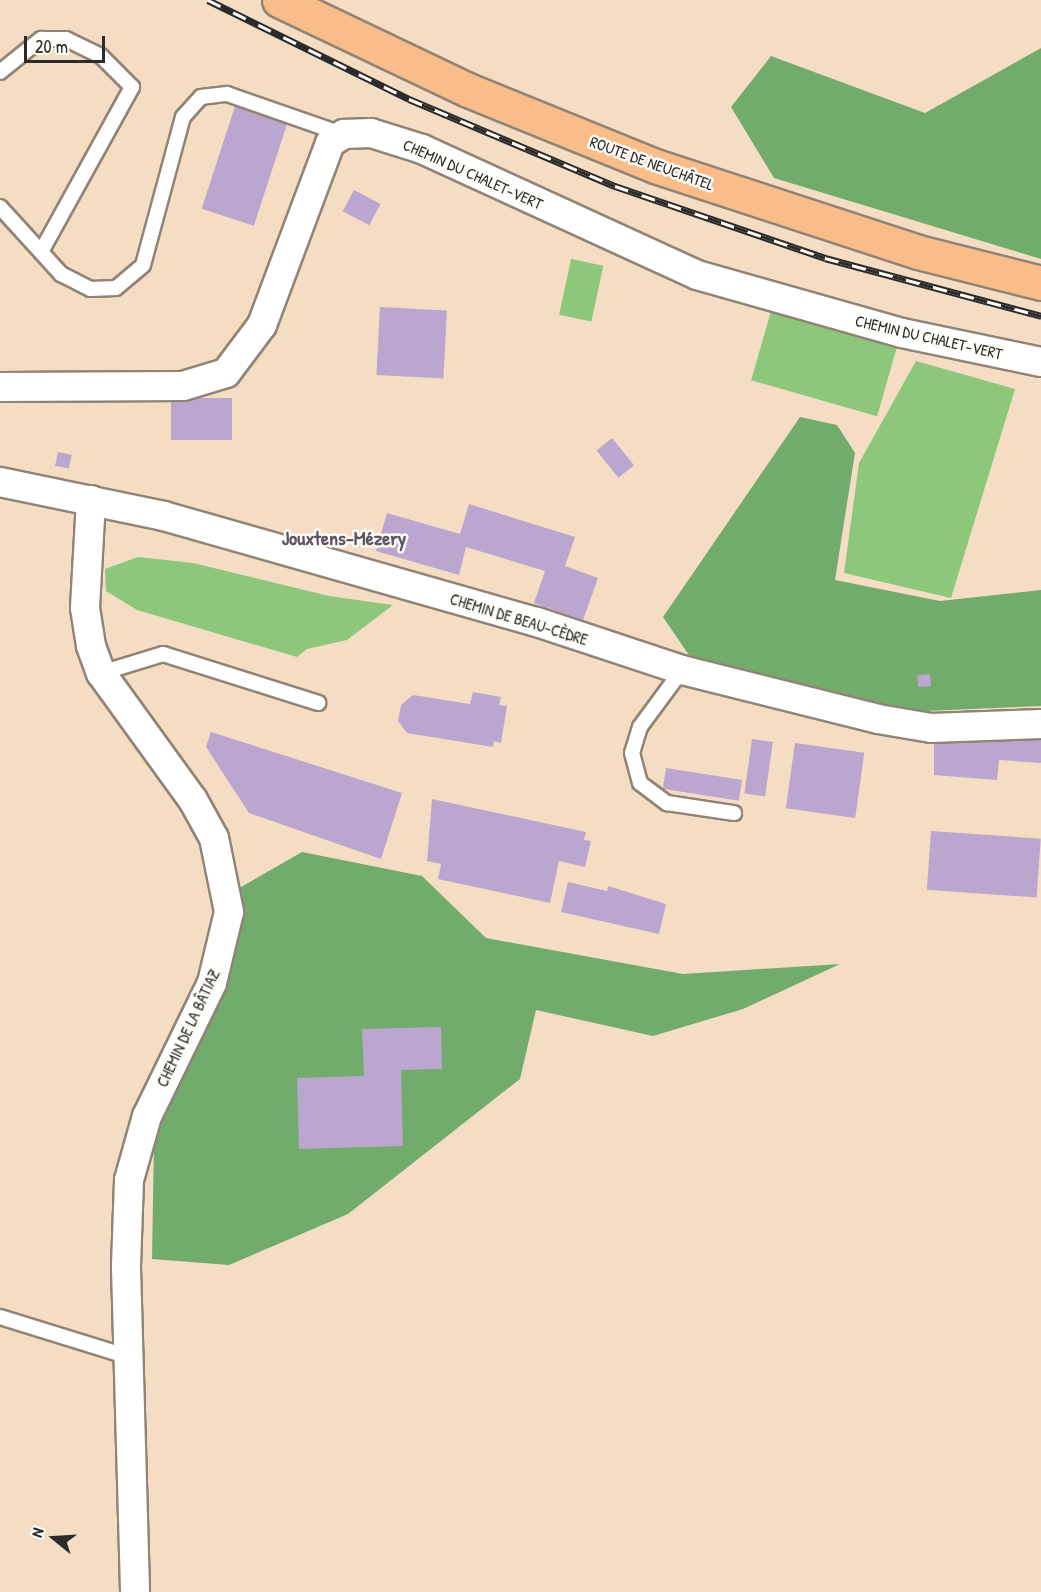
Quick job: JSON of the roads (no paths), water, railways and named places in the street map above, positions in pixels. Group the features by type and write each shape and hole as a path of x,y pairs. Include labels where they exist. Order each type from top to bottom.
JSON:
{"main road":[{"name":"ROUTE DE NEUCHÂTEL","path":"279,0 468,90 655,166 918,252 1041,283"}],"street":[{"name":"CHEMIN DU CHALET-VERT","path":"344,134 371,133 422,149 713,280 902,333 1041,362"},
{"path":"0,387 183,386 226,373 262,325 319,161 330,143 344,134"},
{"name":"CHEMIN DE BEAU-CÈDRE","path":"0,482 91,500 537,622 681,670 902,724 1041,724"},
{"name":"CHEMIN DE LA BÂTIAZ","path":"91,500 85,608 101,673 193,800 214,838 229,912 212,982 136,1147 126,1222 135,1592"}],"lane":[{"path":"0,72 41,39 66,39 101,56 132,87 41,252"},
{"path":"0,207 61,274 90,290 116,288 143,265 183,117 201,97 227,94 344,134"},
{"path":"101,673 163,654 318,703"},
{"path":"681,670 640,727 632,753 640,783 667,803 734,813"},
{"path":"0,1317 129,1357"}],"railway":[{"path":"208,0 409,99 615,186 825,258 1041,316"}],"district":[{"name":"Jouxtens-Mézery","path":"344,537"}]}
